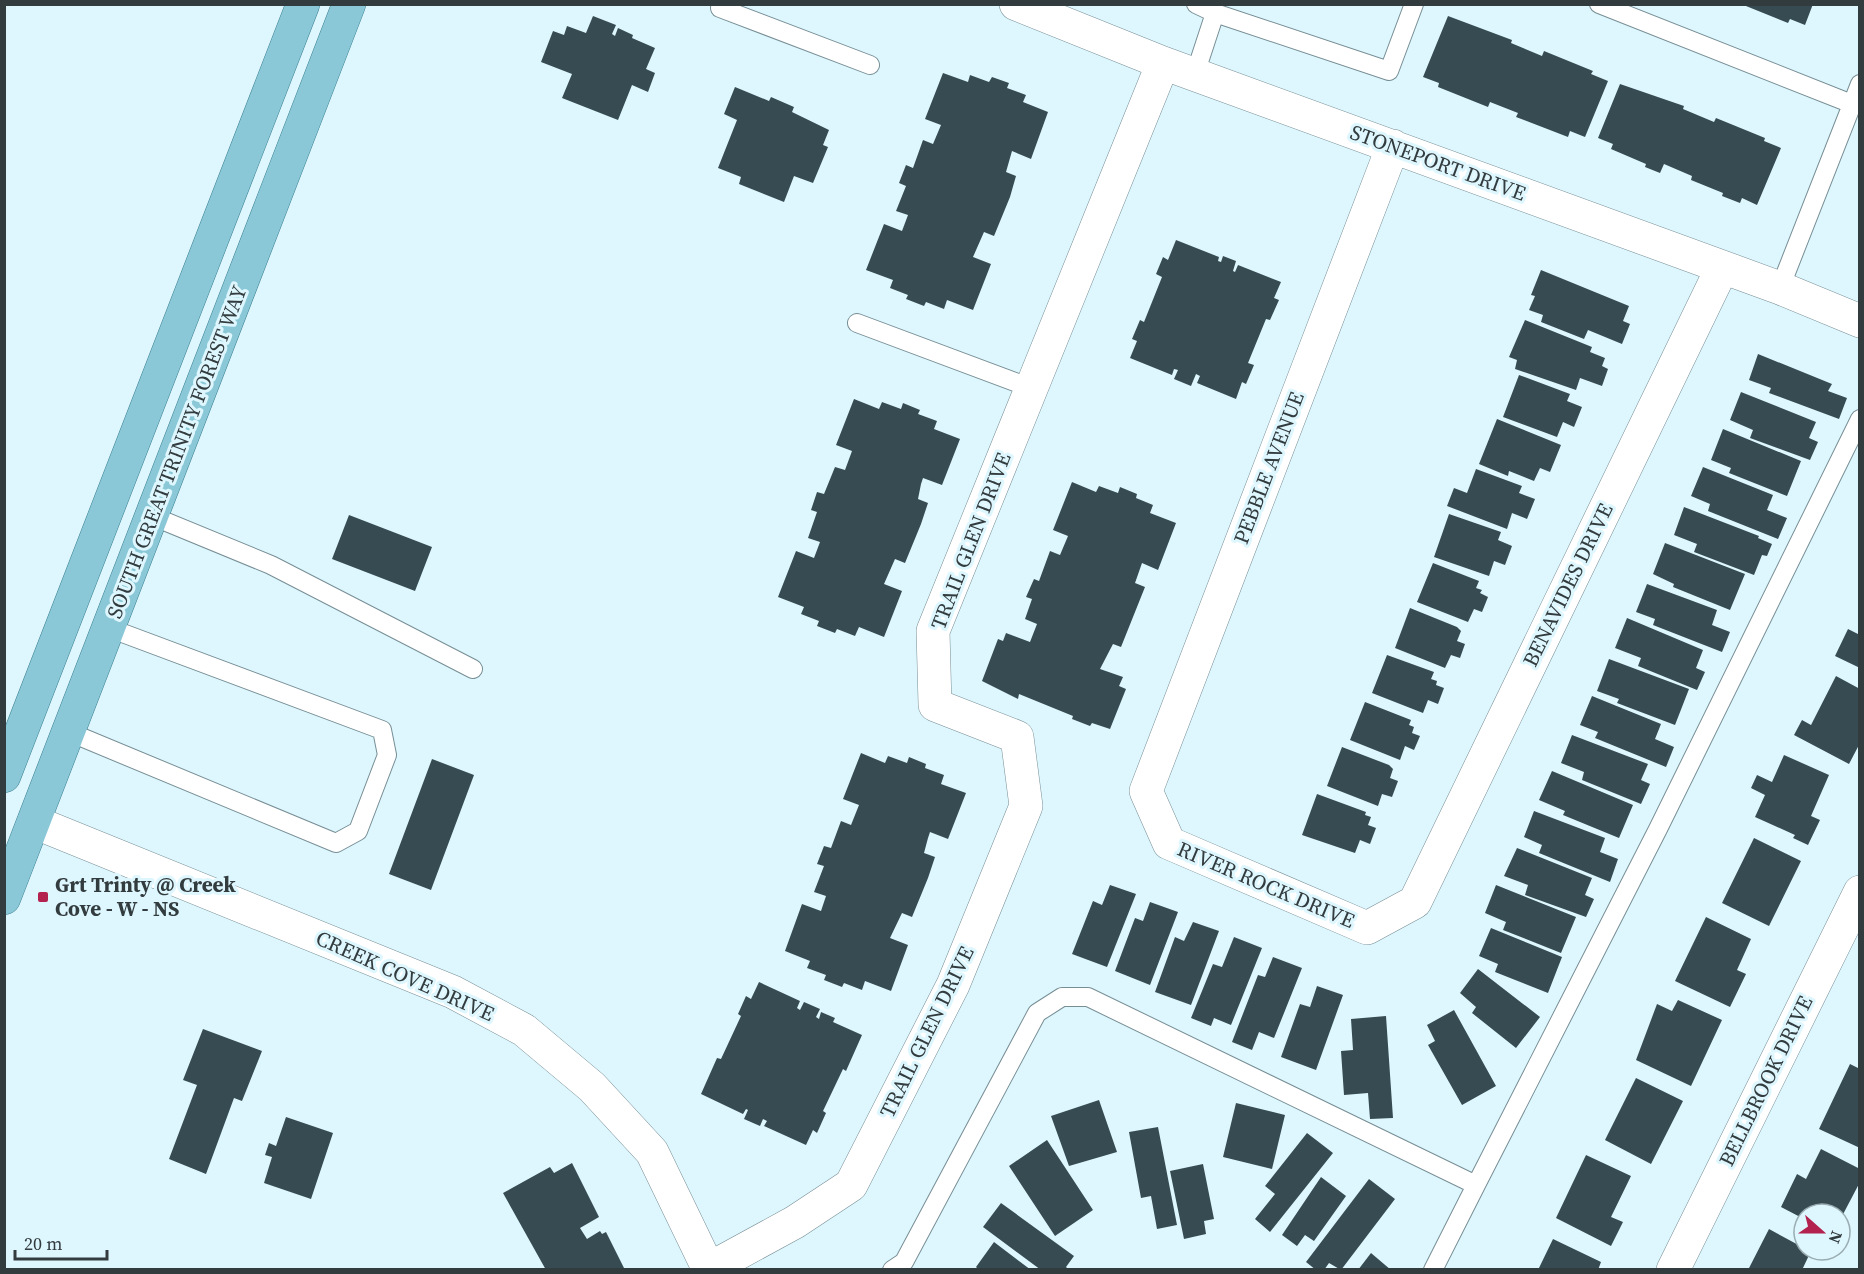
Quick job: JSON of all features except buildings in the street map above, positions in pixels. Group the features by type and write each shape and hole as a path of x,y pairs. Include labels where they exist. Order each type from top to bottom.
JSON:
{"main road":[{"name":"SOUTH GREAT TRINITY FOREST WAY","path":"4,776 303,4"},
{"name":"SOUTH GREAT TRINITY FOREST WAY","path":"4,898 349,4"}],"street":[{"name":"STONEPORT DRIVE","path":"1029,7 1163,63 1780,288 1860,321"},
{"name":"TRAIL GLEN DRIVE","path":"709,1269 795,1222 851,1185 953,985 1026,806 1017,737 935,705 933,631 1163,63"},
{"name":"PEBBLE AVENUE","path":"1146,791 1393,146"},
{"name":"BENAVIDES DRIVE","path":"1414,902 1722,267"},
{"name":"RIVER ROCK DRIVE","path":"1146,791 1169,843 1367,928 1414,902"},
{"name":"CREEK COVE DRIVE","path":"34,822 453,992 524,1030 592,1087 652,1152 709,1269"},
{"name":"BELLBROOK DRIVE","path":"1673,1269 1860,892"}],"lane":[{"path":"1196,4 1389,71 1414,4"},
{"path":"1599,4 1852,104"},
{"path":"717,6 870,65"},
{"path":"1195,74 1215,12"},
{"path":"1780,288 1860,84"},
{"path":"857,323 1031,388"},
{"path":"1433,1269 1658,829 1860,418"},
{"path":"152,516 271,565 473,669"},
{"path":"69,732 336,843 358,831 387,755 382,730 110,628"},
{"path":"892,1269 904,1262 1036,1013 1062,997 1088,997 1476,1185"}],"place":[{"name":"Grt Trinty @ Creek Cove - W - NS","path":"43,897"}]}
